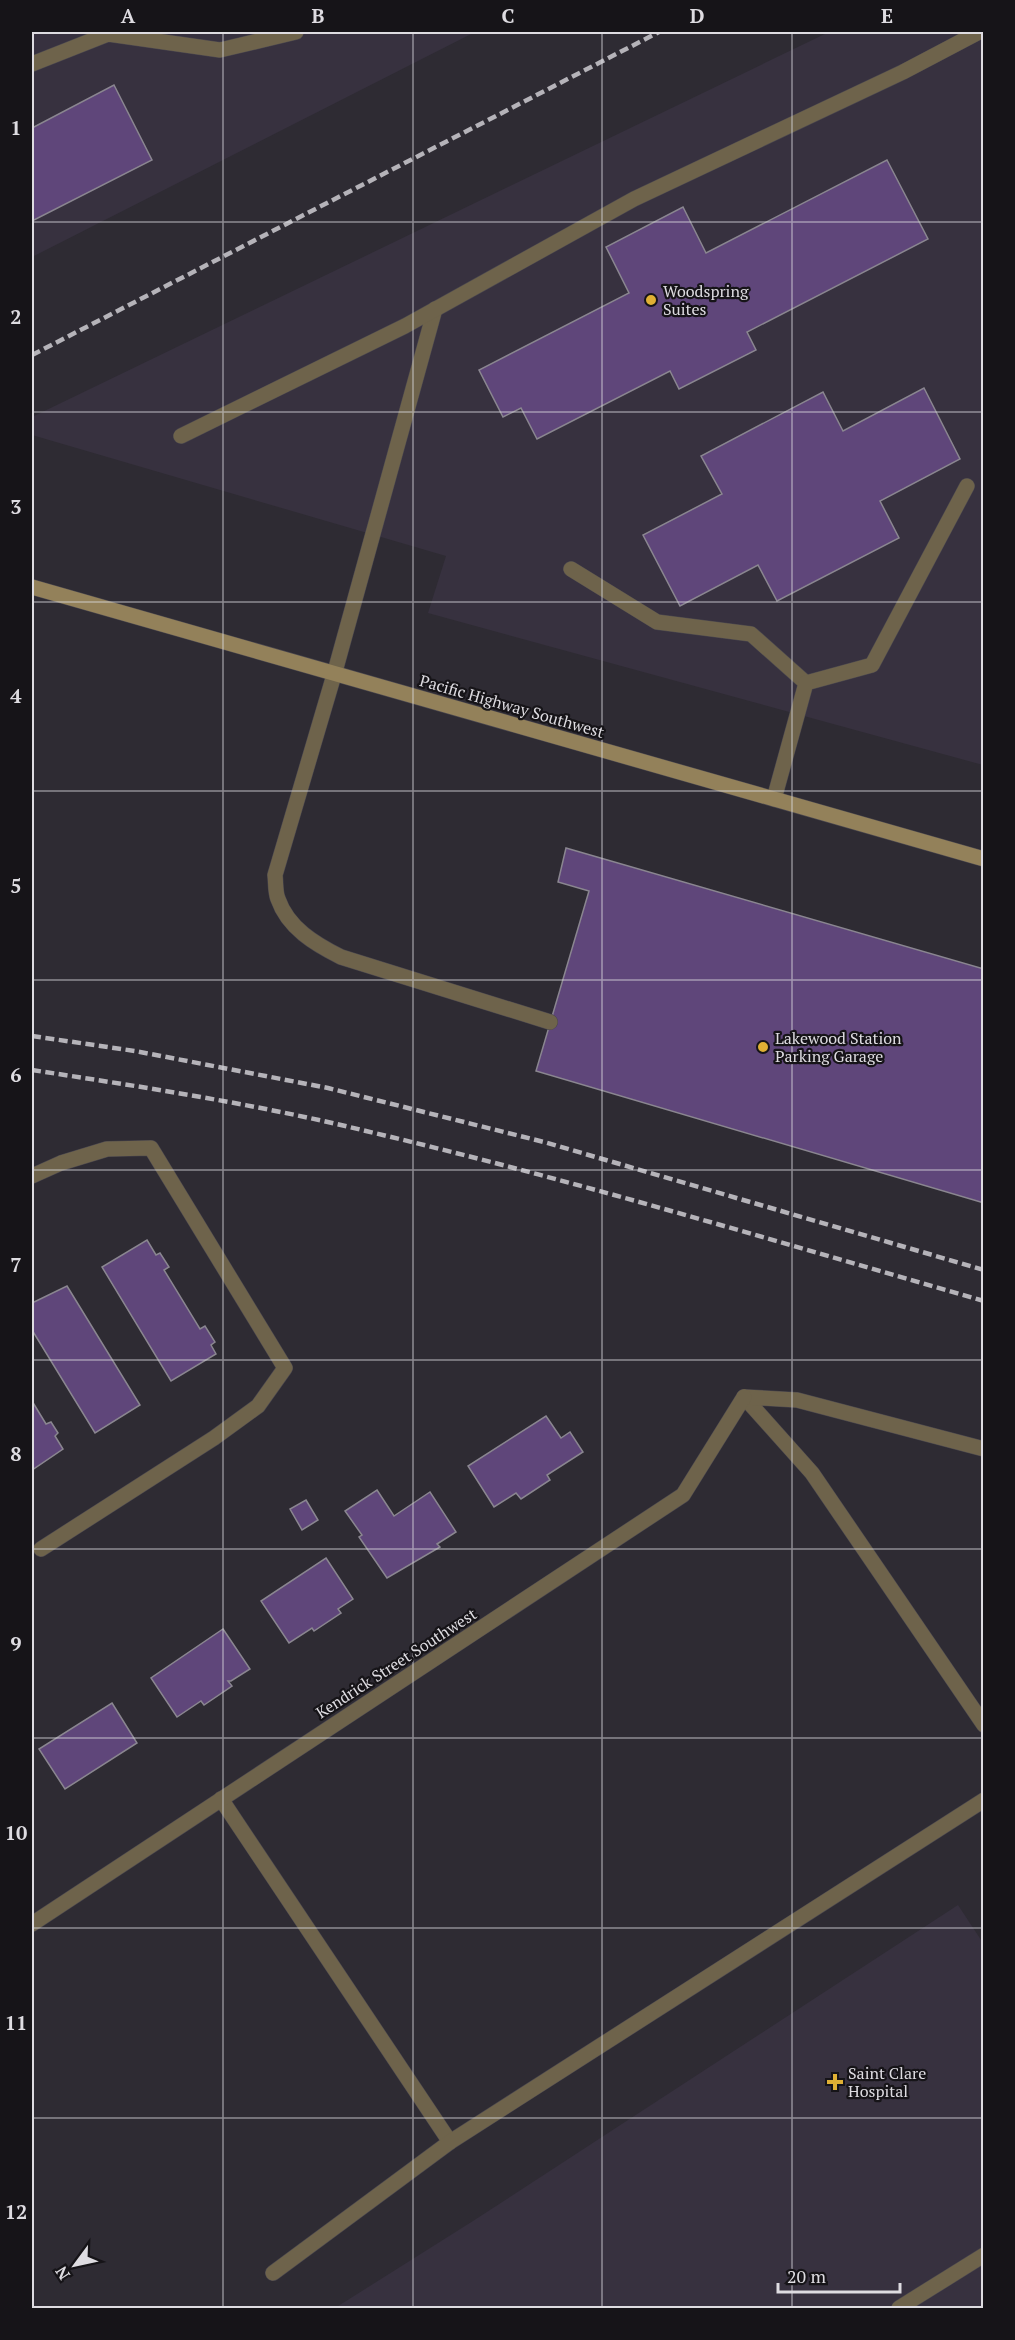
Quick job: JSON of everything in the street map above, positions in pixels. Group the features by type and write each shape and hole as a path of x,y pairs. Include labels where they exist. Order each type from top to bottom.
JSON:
{"main road":[{"name":"Pacific Highway Southwest","path":"32,587 984,859"}],"street":[{"path":"32,64 108,33 220,50 296,32"},
{"path":"181,436 435,309 634,199 903,72 980,32"},
{"path":"435,309 334,675 275,875 277,898 288,919 313,943 341,957 550,1022"},
{"path":"807,683 872,665 967,486"},
{"path":"571,570 657,622 751,634 807,683"},
{"path":"774,799 807,683"},
{"path":"32,1176 61,1163 107,1149 151,1148 285,1368 258,1406 214,1438 41,1549"},
{"path":"744,1397 797,1400 984,1449"},
{"path":"744,1397 812,1473 984,1725"},
{"name":"Kendrick Street Southwest","path":"32,1924 683,1495 744,1397"},
{"path":"221,1799 450,2142"},
{"path":"273,2273 450,2142 984,1800"},
{"path":"898,2308 984,2255"}],"shaded area":[{"path":"32,32 475,32 32,257"},
{"path":"829,32 983,32 983,765 428,613 446,556 32,435 32,417"},
{"name":"Saint Clare Hospital","path":"958,1905 983,1943 983,2308 335,2308 473,2221"}],"building":[{"path":"114,85 152,160 32,221 32,128"},
{"path":"887,160 928,239 747,332 756,350 679,389 670,371 537,439 521,408 503,417 479,370 629,293 606,247 683,207 706,253"},
{"path":"924,388 960,459 880,501 899,538 777,601 758,565 680,606 643,535 722,494 701,456 823,392 843,431"},
{"name":"Lakewood Station Parking Garage","path":"566,848 984,969 984,1203 536,1071 589,891 558,882"},
{"path":"147,1240 156,1255 160,1253 169,1267 164,1270 200,1329 205,1326 215,1342 211,1345 216,1354 171,1381 102,1267"},
{"path":"67,1286 140,1405 95,1433 32,1330 32,1303"},
{"path":"32,1401 46,1424 51,1422 58,1433 55,1436 63,1449 32,1470"},
{"path":"546,1416 561,1438 570,1432 583,1452 547,1475 550,1480 521,1499 516,1493 494,1507 468,1466"},
{"path":"377,1490 394,1516 430,1492 456,1532 437,1544 440,1547 387,1578 359,1537 362,1535 345,1511"},
{"path":"306,1500 318,1520 302,1530 290,1509"},
{"path":"326,1558 353,1599 338,1609 341,1613 314,1631 312,1628 289,1643 261,1601"},
{"path":"223,1629 250,1669 228,1681 232,1686 204,1705 201,1701 177,1717 151,1678"},
{"path":"112,1703 137,1743 65,1789 39,1749"}],"railway":[{"path":"32,355 659,32"},
{"path":"32,1036 135,1051 328,1088 544,1142 984,1270"},
{"path":"32,1070 241,1104 325,1121 599,1191 984,1301"}],"place":[{"name":"Woodspring Suites","path":"651,300"},
{"name":"Lakewood Station Parking Garage","path":"763,1047"},
{"name":"Saint Clare Hospital","path":"835,2082"}]}
